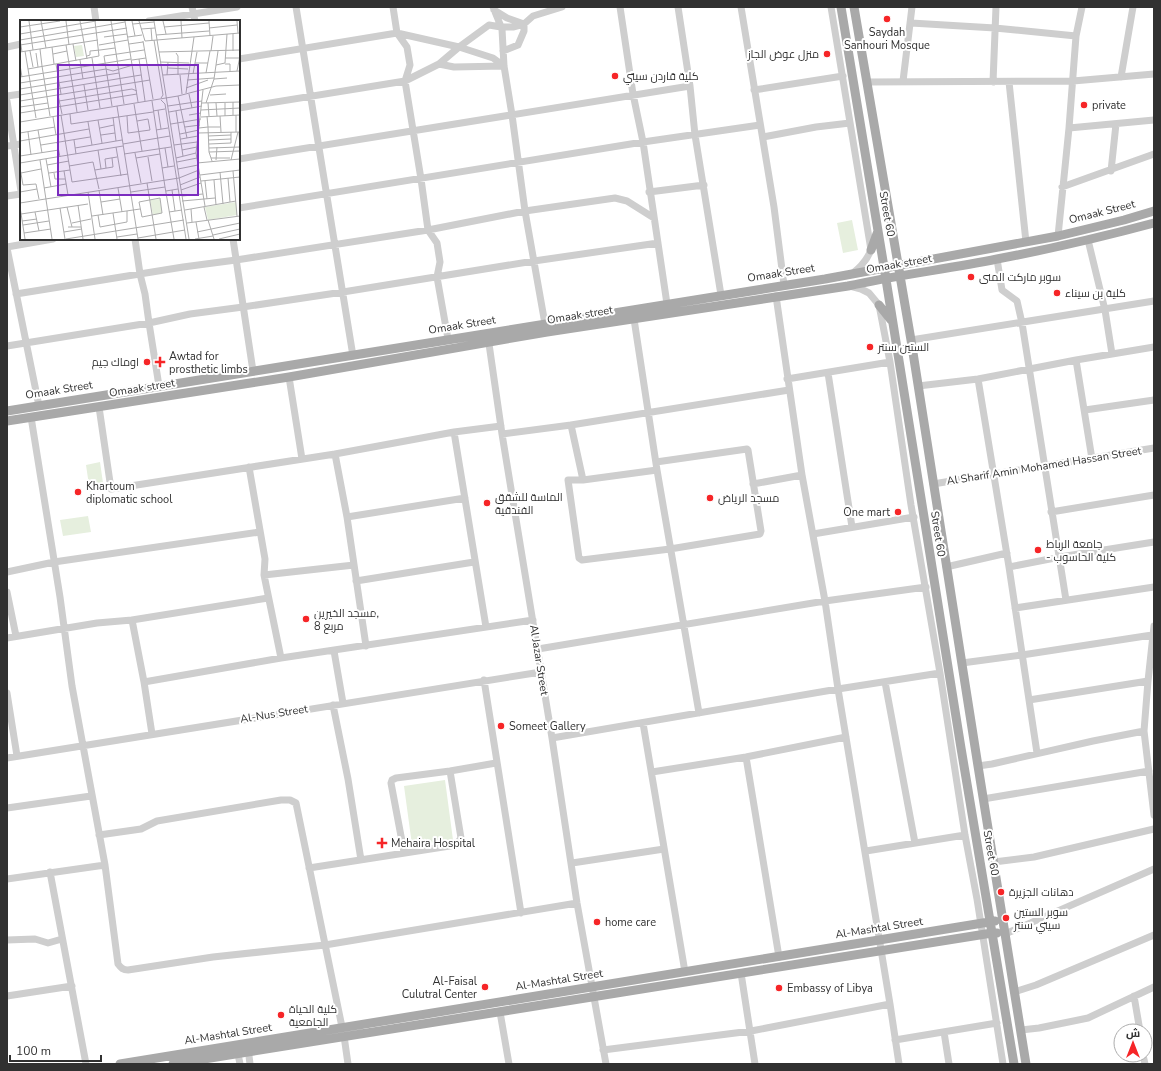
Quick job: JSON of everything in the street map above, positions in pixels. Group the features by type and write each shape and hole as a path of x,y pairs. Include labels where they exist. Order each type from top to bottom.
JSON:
{"main road":[{"name":"Street 60","path":"841,7 938,608 1014,1064"},
{"name":"Street 60","path":"854,7 911,340 952,606 1026,1064"},
{"path":"869,180 883,176"},
{"name":"Omaak Street","path":"7,411 448,340 488,338 545,324 851,274 1058,236 1154,211"},
{"name":"Omaak street","path":"7,421 289,377 488,338 634,319 848,286 885,278 997,259 1088,240 1154,223"},
{"path":"871,250 878,230"},
{"path":"919,261 922,272"},
{"path":"879,305 888,314 893,323"},
{"path":"911,505 921,503"},
{"path":"936,593 950,590"},
{"path":"938,608 952,606"},
{"path":"955,768 964,766"},
{"name":"Al-Mashtal Street","path":"120,1064 247,1048 343,1032 500,1012 685,972 1003,920"},
{"name":"Al-Mashtal Street","path":"343,1032 392,1020 741,973 982,934 1005,934"},
{"name":"Al-Mashtal Street","path":"173,1064 237,1049"}],"street":[{"path":"94,7 96,20"},
{"path":"155,20 237,7"},
{"path":"296,7 312,97 334,245 353,356"},
{"path":"393,7 397,33 408,47 410,65 405,81 428,230 437,243 440,262 437,277 448,340"},
{"path":"240,108 405,81 439,64 489,25 513,27 524,24 533,16 562,7"},
{"path":"620,7 633,94 643,142 667,304"},
{"path":"678,7 690,86 695,135 721,295"},
{"path":"741,7 763,137 784,285"},
{"path":"831,7 871,250 868,258 862,266 851,274"},
{"path":"903,81 912,7"},
{"path":"993,82 996,7"},
{"path":"1058,236 1069,128 1076,36 1082,7"},
{"path":"1121,77 1133,7"},
{"path":"493,9 507,18 524,24"},
{"path":"493,9 501,27 504,66 525,211 545,324"},
{"path":"911,23 995,28 1076,36"},
{"path":"503,51 518,45 524,31 524,24"},
{"path":"240,58 397,33 459,47 492,58 504,66"},
{"path":"7,47 20,44"},
{"path":"439,64 454,67 504,66"},
{"path":"868,82 1073,81 1154,74"},
{"path":"754,90 843,76"},
{"path":"1009,82 1026,242"},
{"path":"240,159 633,94 690,86"},
{"path":"7,96 20,94"},
{"path":"7,101 20,185"},
{"path":"1069,128 1154,120"},
{"path":"763,137 816,127 850,123"},
{"path":"1111,171 1116,124"},
{"path":"240,208 643,142 760,125"},
{"path":"1062,187 1111,171 1154,154"},
{"path":"650,192 704,185"},
{"path":"7,196 20,192"},
{"path":"16,294 428,230 525,211 615,198 627,201 654,218"},
{"path":"39,406 7,247 42,240"},
{"path":"135,240 159,386"},
{"path":"233,240 253,371"},
{"path":"1088,240 1105,310 1112,354"},
{"path":"7,346 149,323 190,314 658,243"},
{"path":"997,259 1002,290 1017,301 1022,323 1066,600"},
{"path":"848,286 862,289 869,293 879,305 890,362 911,505 926,588 1003,1064"},
{"path":"776,296 802,475 826,601 838,689 866,851 899,1064"},
{"path":"911,340 1154,302"},
{"path":"634,319 670,549 699,713"},
{"name":"Al Jazar Street","path":"488,338 572,863 577,903 606,1064"},
{"path":"918,386 978,379 1154,347"},
{"path":"1076,360 1092,459"},
{"path":"787,379 890,362"},
{"path":"828,373 852,527"},
{"path":"289,377 302,459"},
{"path":"978,379 1010,567 1037,753"},
{"path":"99,407 111,488 335,454 454,432 571,425 789,390"},
{"path":"1085,410 1154,400"},
{"path":"31,417 60,597 72,686 105,865 118,964 124,970 213,957 325,945 577,903"},
{"path":"571,425 583,480"},
{"path":"454,432 466,498 474,562 486,627"},
{"path":"656,462 744,448 748,450 761,531 760,534 670,549 582,560 578,555 568,480 583,480 657,470"},
{"name":"Al Sharif Amin Mohamed Hassan Street","path":"933,484 1154,448"},
{"path":"335,454 347,517 366,646"},
{"path":"249,467 265,559 264,575 281,658"},
{"path":"753,484 802,475"},
{"path":"1051,512 1154,495"},
{"path":"347,517 466,498"},
{"path":"813,534 914,517"},
{"path":"7,572 54,562 260,532"},
{"path":"1010,567 1060,557 1154,542"},
{"path":"946,567 1007,552"},
{"path":"356,581 474,562"},
{"path":"264,575 354,565"},
{"path":"1016,608 1154,587"},
{"path":"538,649 826,601 926,588"},
{"path":"7,592 16,636"},
{"path":"7,638 64,628 132,620 268,598"},
{"path":"132,620 152,734"},
{"path":"144,682 281,658 533,620"},
{"path":"1154,626 1144,731 1154,811"},
{"path":"962,663 1152,635"},
{"path":"334,651 343,703"},
{"name":"Al-Nus Street","path":"7,758 541,672"},
{"path":"552,738 838,689 940,674"},
{"path":"484,680 521,913"},
{"path":"1029,700 1148,681"},
{"path":"885,682 915,843"},
{"path":"7,693 17,756"},
{"path":"333,705 348,779 361,860"},
{"path":"643,723 685,972"},
{"path":"978,766 1144,731"},
{"path":"652,772 846,737"},
{"path":"746,756 779,957"},
{"path":"404,852 391,783 392,780 396,778 496,763"},
{"path":"309,868 456,844 459,842 460,838 450,771"},
{"path":"983,799 1149,771"},
{"path":"7,808 92,796"},
{"path":"99,835 141,829 157,821 290,800 296,803 343,1032 348,1064"},
{"path":"994,862 1034,857 1154,829"},
{"path":"866,851 965,835"},
{"path":"572,863 664,848"},
{"path":"7,879 105,865"},
{"path":"1005,934 1154,869"},
{"path":"50,872 86,1064"},
{"path":"1014,992 1154,935"},
{"path":"7,940 35,939 48,943 62,939"},
{"path":"741,973 755,1064"},
{"path":"7,996 72,986"},
{"path":"1021,1030 1039,1028 1088,1018 1154,987"},
{"path":"1134,996 1139,1023"},
{"path":"603,1050 751,1031 890,1004"},
{"path":"500,1012 509,1064"},
{"path":"895,1040 997,1023"},
{"path":"944,1032 949,1064"},
{"path":"247,1048 250,1064"},
{"path":"237,1049 240,1064"}],"green space":[{"path":"852,220 858,250 843,253 837,223"},
{"path":"100,462 104,490 90,492 86,465"},
{"path":"88,516 91,532 63,536 60,520"},
{"path":"445,780 453,840 412,845 404,786"}],"place":[{"name":"Saydah Sanhouri Mosque","path":"887,19"},
{"name":"منزل عوض الجاز","path":"827,54"},
{"name":"كلية قاردن سيتي","path":"615,76"},
{"name":"private","path":"1084,105"},
{"name":"سوبر ماركت المنى","path":"971,277"},
{"name":"كلية بن سيناء","path":"1057,293"},
{"name":"الستين سنتر","path":"870,347"},
{"name":"اوماك جيم","path":"147,362"},
{"name":"Awtad for prosthetic limbs","path":"160,362"},
{"name":"Khartoum diplomatic school","path":"78,492"},
{"name":"مسجد الرياض","path":"710,498"},
{"name":"الماسة للشقق الفندقية","path":"487,503"},
{"name":"One mart","path":"898,512"},
{"name":"جامعة الرباط - كلية الحاسوب","path":"1038,550"},
{"name":"مسجد الخيرين, مربع 8","path":"306,619"},
{"name":"Someet Gallery","path":"501,726"},
{"name":"Mehaira Hospital","path":"382,843"},
{"name":"دهانات الجزيرة","path":"1001,892"},
{"name":"سوبر الستين سيتي سنتر","path":"1006,918"},
{"name":"home care","path":"597,922"},
{"name":"Al-Faisal Culutral Center","path":"485,987"},
{"name":"Embassy of Libya","path":"779,988"},
{"name":"كلية الحياة الجامعية","path":"281,1015"}]}
